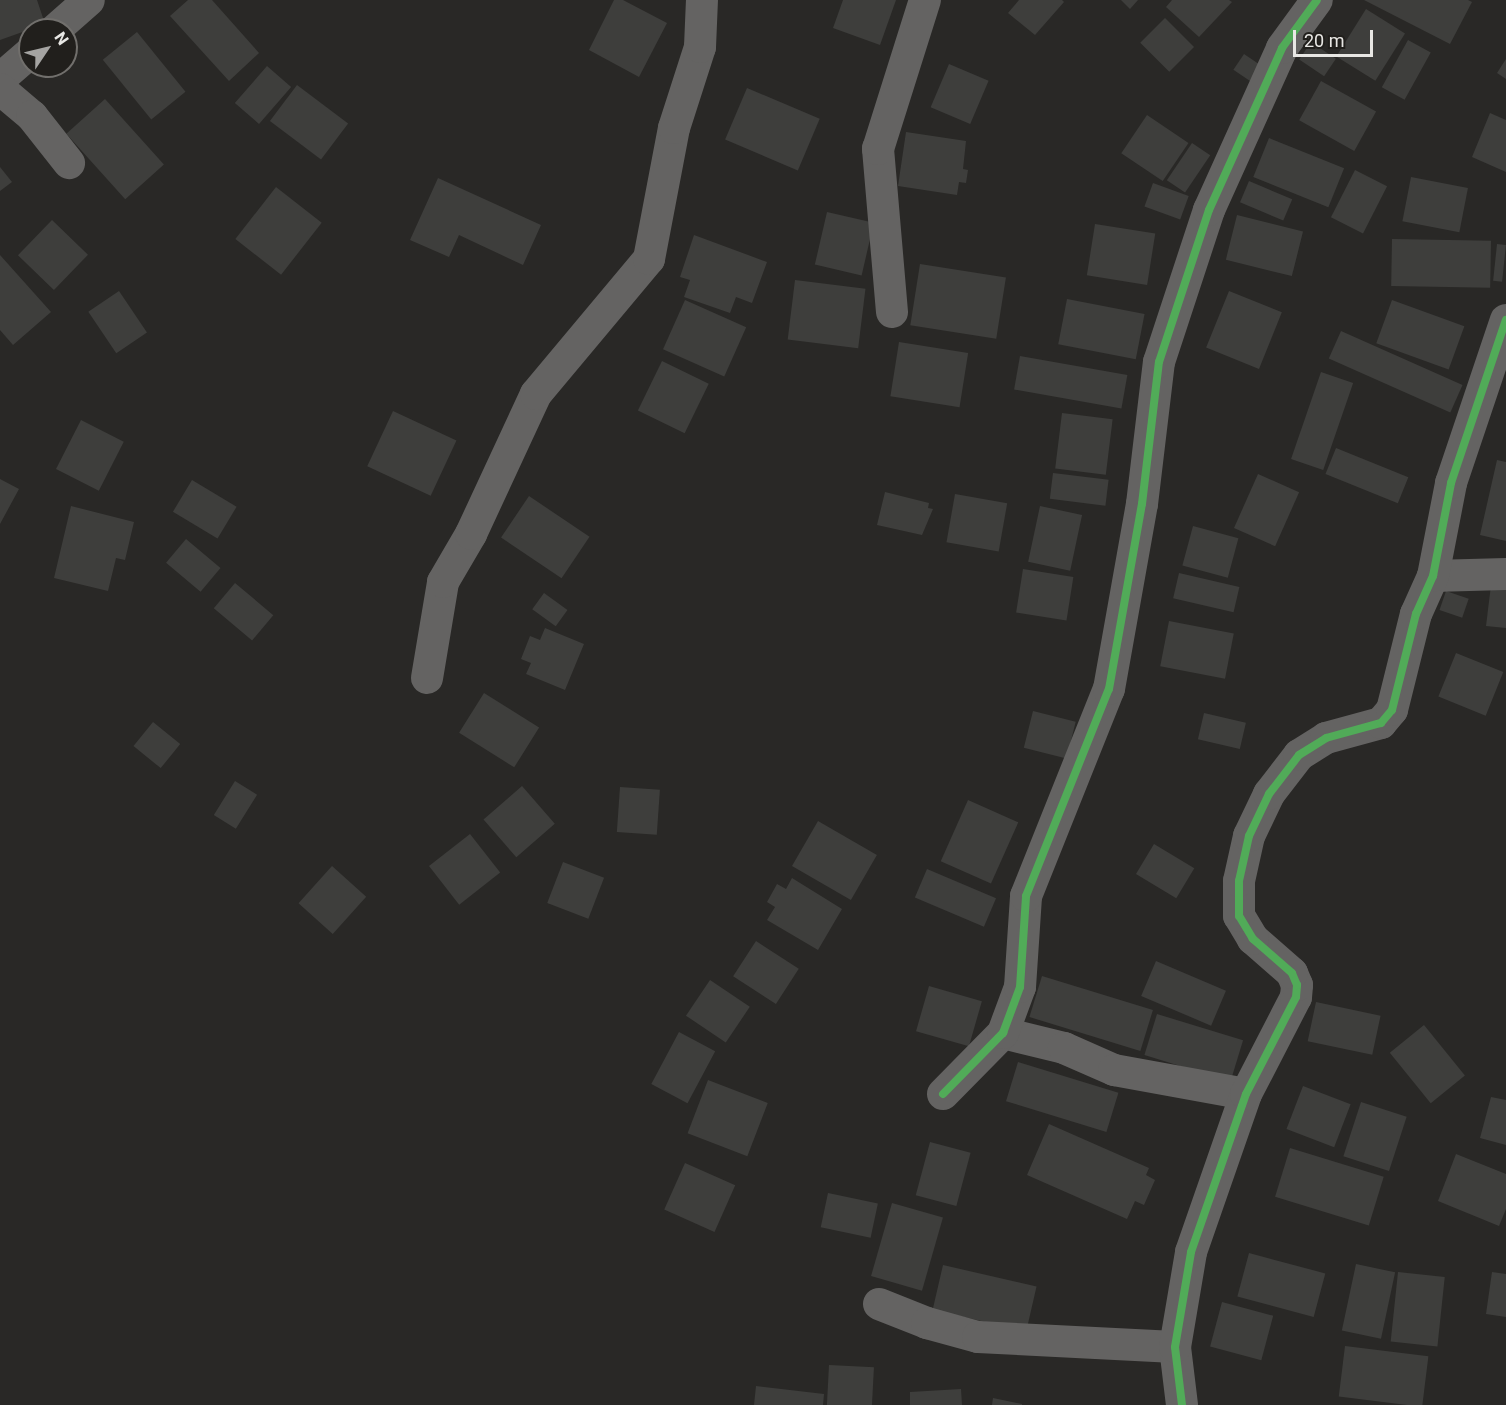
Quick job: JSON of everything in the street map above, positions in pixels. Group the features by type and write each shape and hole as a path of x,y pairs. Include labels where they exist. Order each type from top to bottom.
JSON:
{"street":[{"path":"69,18 89,0"},
{"path":"427,678 442,582 471,534 536,394 649,260 674,128 700,47 702,0"},
{"path":"892,312 878,148 925,0"},
{"path":"943,1094 1003,1033 1020,987 1026,896 1109,689 1138,536 1159,362 1209,210 1282,48 1317,0"},
{"path":"0,79 18,63"},
{"path":"0,88 32,116 69,163"},
{"path":"1182,1405 1175,1347 1191,1252 1246,1094 1296,997 1297,985 1292,973 1253,939 1239,916 1239,881 1249,836 1269,794 1299,755 1326,738 1381,723 1392,710 1416,614 1433,576 1451,483 1506,320"},
{"path":"1433,576 1506,574"},
{"path":"1003,1033 1064,1047 1114,1070 1246,1094"},
{"path":"879,1304 927,1323 978,1337 1175,1347"}],"building":[{"path":"0,0 37,0 43,18 18,18 18,34 0,40"},
{"path":"188,0 212,0 259,53 229,81 170,16"},
{"path":"614,0 623,0 667,23 639,77 589,50"},
{"path":"843,0 896,0 880,45 833,28"},
{"path":"1019,0 1062,0 1064,2 1035,35 1008,13"},
{"path":"1121,0 1138,0 1130,9"},
{"path":"1172,0 1229,0 1232,2 1199,37 1166,7"},
{"path":"1364,0 1468,0 1472,2 1450,44"},
{"path":"1366,9 1405,33 1375,81 1336,56"},
{"path":"1165,18 1194,47 1169,72 1140,43"},
{"path":"137,32 185,92 151,120 103,60"},
{"path":"1408,40 1431,53 1405,100 1382,87"},
{"path":"1311,42 1336,59 1324,76 1299,59"},
{"path":"1244,54 1265,68 1254,84 1233,70"},
{"path":"1506,59 1506,79 1497,73"},
{"path":"949,64 989,81 970,124 931,107"},
{"path":"267,66 291,87 259,124 235,103"},
{"path":"1321,81 1376,112 1354,151 1299,120"},
{"path":"297,85 348,124 321,159 270,121"},
{"path":"747,88 820,119 798,170 725,140"},
{"path":"105,99 164,164 125,199 66,134"},
{"path":"1490,113 1506,120 1506,172 1472,157"},
{"path":"1147,115 1188,143 1163,181 1121,153"},
{"path":"906,132 966,141 963,169 968,170 966,183 959,182 957,195 898,186"},
{"path":"1269,138 1344,168 1328,207 1253,177"},
{"path":"1192,143 1210,155 1185,193 1167,180"},
{"path":"0,167 12,182 0,191"},
{"path":"1355,170 1387,186 1363,234 1331,217"},
{"path":"1411,177 1468,188 1459,232 1402,221"},
{"path":"438,178 541,225 523,265 459,235 449,257 410,240"},
{"path":"1249,181 1292,199 1283,221 1240,202"},
{"path":"1153,183 1189,196 1180,219 1144,206"},
{"path":"276,187 322,223 281,275 235,239"},
{"path":"827,212 874,223 862,275 815,265"},
{"path":"1237,215 1303,231 1292,276 1226,260"},
{"path":"52,220 88,255 54,290 18,255"},
{"path":"1095,224 1155,234 1147,285 1087,275"},
{"path":"694,235 767,262 752,303 736,297 730,313 684,297 690,280 680,277"},
{"path":"1392,239 1491,241 1490,288 1391,286"},
{"path":"1497,244 1506,245 1502,282 1493,281"},
{"path":"0,255 51,312 13,345 0,330"},
{"path":"920,264 1006,278 996,339 910,325"},
{"path":"795,280 865,289 858,348 788,340"},
{"path":"119,291 147,332 116,353 88,312"},
{"path":"1229,291 1282,312 1259,369 1206,348"},
{"path":"1067,299 1145,314 1136,359 1058,344"},
{"path":"685,300 746,327 724,377 663,349"},
{"path":"1392,300 1464,326 1449,370 1376,343"},
{"path":"1341,331 1463,385 1450,413 1329,358"},
{"path":"899,342 968,353 960,407 890,396"},
{"path":"1020,356 1127,375 1121,408 1014,389"},
{"path":"662,361 709,384 685,433 638,410"},
{"path":"1321,372 1353,383 1323,470 1291,459"},
{"path":"393,411 456,441 431,496 367,466"},
{"path":"1062,413 1113,419 1106,475 1055,469"},
{"path":"81,420 124,442 99,491 56,469"},
{"path":"1336,448 1408,477 1398,503 1326,474"},
{"path":"1497,460 1506,462 1506,541 1480,535"},
{"path":"1053,473 1109,480 1105,506 1050,499"},
{"path":"1258,474 1299,492 1275,546 1234,528"},
{"path":"0,479 19,489 0,524"},
{"path":"192,480 237,507 218,538 173,512"},
{"path":"885,492 929,503 928,508 933,509 922,535 877,525"},
{"path":"955,494 1007,503 999,551 946,542"},
{"path":"529,496 590,537 562,578 501,537"},
{"path":"71,506 134,522 125,560 116,558 108,591 54,578"},
{"path":"1040,506 1082,515 1070,571 1028,562"},
{"path":"1193,526 1238,538 1228,578 1182,566"},
{"path":"186,539 220,568 201,592 166,563"},
{"path":"1023,569 1073,577 1066,620 1016,612"},
{"path":"1179,573 1239,587 1234,612 1173,598"},
{"path":"1492,577 1506,579 1506,628 1486,626"},
{"path":"235,583 273,615 252,640 214,608"},
{"path":"1446,591 1469,599 1462,618 1439,610"},
{"path":"544,593 567,610 556,626 532,609"},
{"path":"1169,621 1234,634 1225,679 1160,666"},
{"path":"545,628 584,644 565,690 526,674 531,663 521,659 530,636 540,640"},
{"path":"1456,653 1503,672 1486,716 1438,697"},
{"path":"484,693 539,727 514,767 459,733"},
{"path":"1033,711 1076,722 1066,759 1024,748"},
{"path":"1204,713 1246,723 1240,749 1198,739"},
{"path":"153,722 180,744 161,768 133,746"},
{"path":"235,781 257,795 236,829 214,815"},
{"path":"522,786 555,824 516,857 484,819"},
{"path":"620,787 660,790 657,835 617,832"},
{"path":"968,800 1018,822 991,884 941,861"},
{"path":"818,821 877,855 851,900 792,866"},
{"path":"470,834 500,873 459,905 429,866"},
{"path":"1154,844 1194,868 1176,898 1136,874"},
{"path":"563,862 604,878 588,919 547,903"},
{"path":"332,866 366,897 333,934 299,903"},
{"path":"927,869 996,898 984,927 915,898"},
{"path":"792,878 842,909 818,950 767,920 775,907 767,902 777,884 786,889"},
{"path":"756,941 799,969 776,1004 733,976"},
{"path":"1156,961 1226,991 1211,1026 1141,996"},
{"path":"1042,976 1153,1010 1140,1051 1029,1017"},
{"path":"710,980 750,1007 726,1042 686,1016"},
{"path":"929,986 982,1001 969,1046 916,1031"},
{"path":"1316,1002 1381,1016 1372,1055 1308,1041"},
{"path":"1157,1014 1243,1040 1230,1081 1144,1055"},
{"path":"1424,1025 1465,1076 1431,1103 1390,1053"},
{"path":"679,1032 715,1051 688,1103 651,1084"},
{"path":"1018,1062 1118,1093 1106,1132 1006,1101"},
{"path":"708,1080 768,1103 747,1156 688,1133"},
{"path":"1303,1086 1351,1104 1334,1147 1287,1129"},
{"path":"1491,1097 1506,1100 1506,1145 1480,1138"},
{"path":"1361,1102 1407,1117 1389,1171 1343,1156"},
{"path":"1049,1124 1149,1168 1146,1175 1155,1180 1144,1205 1135,1201 1127,1219 1027,1175"},
{"path":"930,1142 971,1153 956,1206 916,1195"},
{"path":"1290,1148 1384,1177 1369,1225 1275,1197"},
{"path":"1456,1154 1506,1174 1506,1209 1499,1226 1438,1201"},
{"path":"685,1163 735,1185 715,1232 664,1210"},
{"path":"828,1193 878,1204 871,1238 821,1227"},
{"path":"892,1203 943,1218 922,1291 871,1276"},
{"path":"1249,1253 1325,1273 1314,1317 1237,1296"},
{"path":"1356,1264 1395,1272 1381,1339 1342,1331"},
{"path":"943,1265 1037,1287 1026,1331 933,1310"},
{"path":"1398,1272 1445,1277 1437,1347 1391,1342"},
{"path":"1492,1272 1506,1274 1506,1317 1486,1314"},
{"path":"1222,1302 1273,1316 1261,1360 1210,1346"},
{"path":"1345,1346 1428,1356 1422,1405 1339,1397"},
{"path":"829,1365 874,1367 872,1405 827,1405"},
{"path":"756,1386 824,1394 823,1405 754,1405"},
{"path":"961,1389 962,1405 910,1405 910,1392"},
{"path":"993,1398 1022,1404 1022,1405 992,1405"}],"cycle path":[{"path":"943,1094 1003,1033 1020,987 1026,896 1109,689 1142,504 1159,362 1209,210 1282,48 1317,0"},
{"path":"1182,1405 1175,1347 1191,1252 1246,1094 1296,997 1297,985 1292,973 1253,939 1239,916 1239,881 1249,836 1269,794 1299,755 1326,738 1381,723 1392,710 1416,614 1433,576 1451,483 1506,320"}]}
